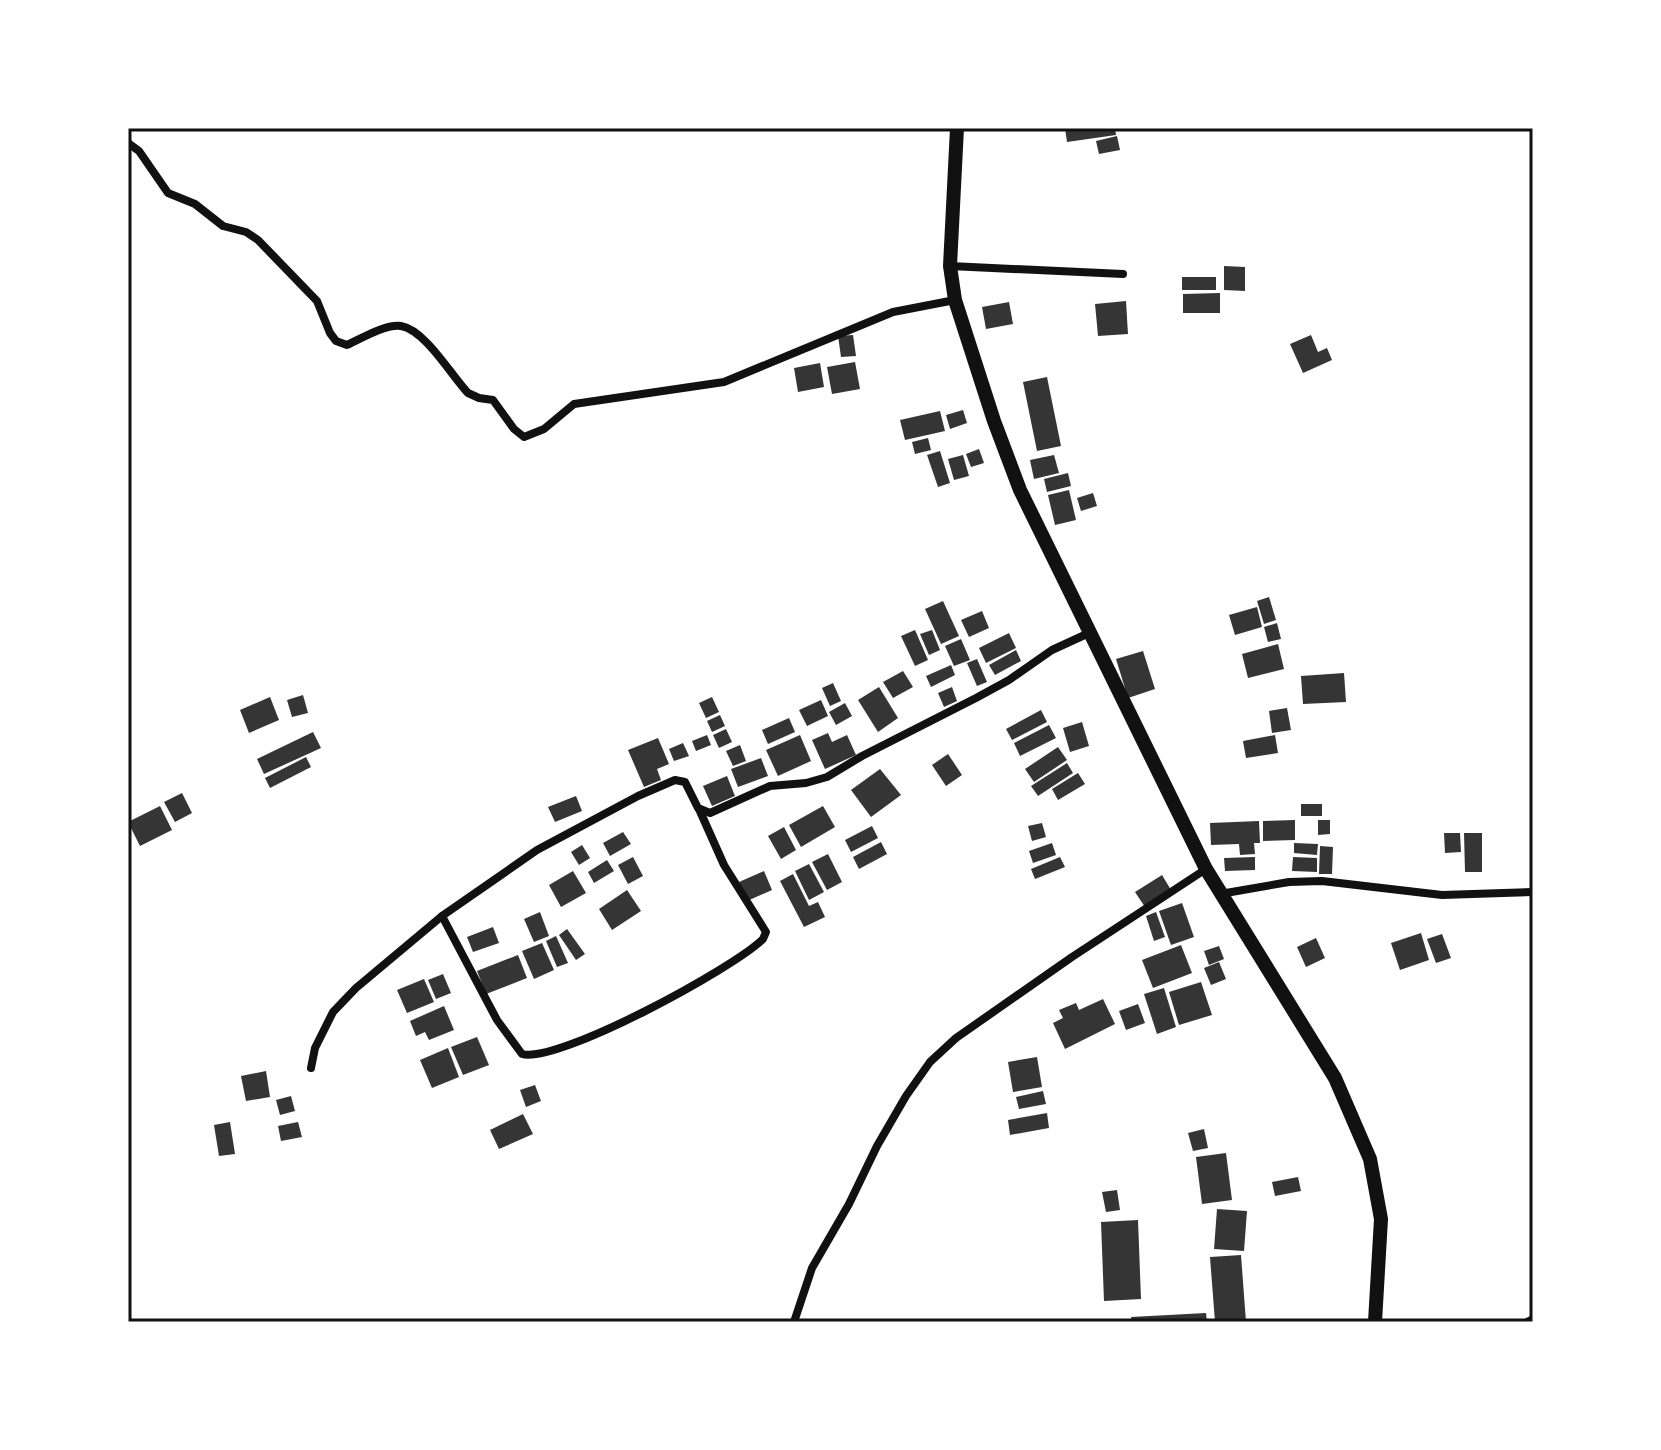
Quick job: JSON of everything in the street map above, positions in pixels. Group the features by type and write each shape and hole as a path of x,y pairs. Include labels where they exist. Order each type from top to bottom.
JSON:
{"main road":[{"path":"957,128 950,266 955,300 994,421 1020,490 1206,869 1335,1078 1370,1159 1381,1219 1375,1322"}],"street":[{"path":"128,143 139,151 168,193 201,208 223,226 251,234 268,249 317,301 336,341 347,345 399,326 416,333 468,393 493,400 514,429 524,437 544,429 574,404 724,382 893,312 955,300"},
{"path":"950,266 1123,274"},
{"path":"698,808 714,812 770,786 806,783 827,777 1009,680 1052,650 1089,633"},
{"path":"311,1068 318,1039 333,1012 356,988 442,916 537,850 667,782 685,782 724,865 766,932 763,939 678,995 571,1045 537,1056 522,1054 497,1020 442,916"},
{"path":"794,1322 812,1268 849,1204 877,1146 930,1062 968,1029 1206,869"},
{"path":"1220,894 1289,882 1322,881 1442,895 1533,892"},
{"path":"1527,1322 1533,1319"}],"building":[{"path":"1065,128 1115,128 1116,135 1067,142"},
{"path":"1117,136 1120,150 1099,154 1096,141"},
{"path":"1224,266 1245,267 1245,291 1224,290"},
{"path":"1182,277 1216,277 1216,290 1182,290"},
{"path":"1220,293 1220,313 1183,313 1183,294"},
{"path":"1126,301 1128,334 1098,336 1095,304"},
{"path":"1009,302 1013,324 986,329 982,307"},
{"path":"853,335 856,356 841,357 838,336"},
{"path":"1311,335 1318,352 1327,348 1332,360 1303,373 1290,344"},
{"path":"855,362 860,389 832,394 827,367"},
{"path":"820,363 824,387 798,392 794,368"},
{"path":"1047,377 1061,446 1037,451 1023,382"},
{"path":"963,410 967,423 950,429 946,415"},
{"path":"940,411 945,431 905,440 900,420"},
{"path":"928,438 931,450 915,454 912,442"},
{"path":"979,449 984,463 971,467 966,454"},
{"path":"940,451 950,483 938,487 927,455"},
{"path":"963,455 969,476 954,480 948,459"},
{"path":"1054,455 1059,473 1034,479 1030,460"},
{"path":"1068,473 1071,486 1047,492 1044,479"},
{"path":"1069,490 1076,520 1055,525 1048,495"},
{"path":"1093,493 1097,506 1081,511 1077,498"},
{"path":"1269,597 1276,620 1264,624 1257,601"},
{"path":"943,601 959,636 941,644 925,609"},
{"path":"1257,607 1262,627 1235,635 1229,615"},
{"path":"982,611 989,628 969,637 961,620"},
{"path":"1277,623 1281,639 1268,642 1264,627"},
{"path":"915,630 928,660 915,666 901,636"},
{"path":"932,630 940,650 929,655 920,634"},
{"path":"1009,633 1016,648 986,663 979,648"},
{"path":"961,639 970,660 954,666 945,646"},
{"path":"1278,644 1284,669 1248,678 1242,654"},
{"path":"1016,650 1021,661 995,675 989,665"},
{"path":"1143,651 1155,689 1128,698 1116,659"},
{"path":"977,659 987,682 977,686 967,663"},
{"path":"951,665 955,675 931,687 926,676"},
{"path":"903,671 913,687 893,698 883,682"},
{"path":"1344,673 1346,702 1303,704 1301,676"},
{"path":"833,683 841,701 830,706 822,688"},
{"path":"879,687 898,718 878,732 858,700"},
{"path":"952,687 957,701 944,707 938,693"},
{"path":"303,695 308,713 292,717 287,700"},
{"path":"270,697 279,720 249,733 240,710"},
{"path":"712,697 719,712 706,718 699,703"},
{"path":"821,700 828,716 807,726 799,710"},
{"path":"845,703 852,716 836,725 829,712"},
{"path":"1287,708 1291,730 1272,733 1269,711"},
{"path":"1041,710 1047,722 1012,740 1006,729"},
{"path":"720,715 725,726 712,732 707,721"},
{"path":"789,718 795,732 768,744 762,730"},
{"path":"1082,722 1089,746 1070,752 1063,728"},
{"path":"1049,725 1056,738 1020,756 1014,743"},
{"path":"726,729 732,742 719,748 713,735"},
{"path":"313,732 321,748 264,774 257,759"},
{"path":"828,733 832,742 847,735 856,755 825,769 812,740"},
{"path":"707,735 711,745 696,751 692,741"},
{"path":"800,735 811,761 778,776 766,750"},
{"path":"1275,735 1278,753 1246,758 1243,741"},
{"path":"658,738 669,764 657,769 661,780 644,787 628,750"},
{"path":"683,743 689,756 674,761 669,749"},
{"path":"740,745 746,761 733,766 726,751"},
{"path":"1058,747 1067,760 1034,782 1025,769"},
{"path":"948,754 962,775 946,786 932,765"},
{"path":"306,757 311,767 270,788 265,778"},
{"path":"761,758 768,776 738,787 731,769"},
{"path":"1067,763 1073,773 1038,796 1031,786"},
{"path":"880,769 901,795 871,817 851,790"},
{"path":"1078,773 1085,784 1058,800 1052,789"},
{"path":"727,776 735,796 712,806 703,786"},
{"path":"182,793 192,813 175,822 164,802"},
{"path":"576,796 582,811 555,822 548,807"},
{"path":"1301,804 1322,804 1322,816 1301,816"},
{"path":"160,806 172,830 140,846 128,822"},
{"path":"823,806 835,827 801,847 789,825"},
{"path":"1295,820 1295,840 1263,841 1263,821"},
{"path":"1318,820 1330,820 1330,834 1318,835"},
{"path":"1259,821 1260,843 1254,843 1255,854 1240,855 1239,844 1211,845 1210,823"},
{"path":"1042,823 1046,837 1032,841 1028,826"},
{"path":"872,826 878,838 851,852 845,840"},
{"path":"784,827 796,850 781,859 768,836"},
{"path":"623,832 631,844 610,856 603,843"},
{"path":"1444,833 1460,833 1461,852 1445,853"},
{"path":"1464,833 1482,833 1482,872 1465,872"},
{"path":"881,842 887,854 859,869 853,857"},
{"path":"1052,843 1056,855 1033,863 1029,851"},
{"path":"1294,843 1318,844 1317,855 1294,853"},
{"path":"582,845 590,858 579,865 571,852"},
{"path":"1320,846 1333,847 1332,874 1319,874"},
{"path":"828,854 842,882 827,890 812,862"},
{"path":"633,857 643,876 628,884 618,865"},
{"path":"1060,857 1065,867 1035,879 1031,869"},
{"path":"1255,857 1255,870 1225,871 1224,858"},
{"path":"1293,857 1317,858 1317,872 1292,871"},
{"path":"607,860 614,871 594,883 588,872"},
{"path":"809,864 824,892 809,900 795,871"},
{"path":"573,871 586,893 561,907 549,885"},
{"path":"764,871 772,890 747,901 739,882"},
{"path":"793,874 809,906 818,902 825,917 804,927 780,881"},
{"path":"1162,875 1171,890 1145,907 1135,892"},
{"path":"627,890 641,911 612,930 599,909"},
{"path":"1182,903 1194,937 1171,945 1159,911"},
{"path":"540,912 549,936 534,942 524,919"},
{"path":"1156,912 1165,937 1154,941 1146,916"},
{"path":"493,927 499,943 473,952 467,937"},
{"path":"567,929 585,954 576,960 559,935"},
{"path":"1421,933 1429,960 1400,970 1391,943"},
{"path":"1442,934 1451,958 1436,963 1427,939"},
{"path":"556,936 568,963 557,967 546,941"},
{"path":"1316,938 1325,958 1306,967 1297,947"},
{"path":"542,943 554,970 534,979 522,951"},
{"path":"1181,945 1192,973 1153,988 1142,960"},
{"path":"1219,946 1224,959 1209,965 1204,951"},
{"path":"518,955 527,978 486,994 477,971"},
{"path":"1219,962 1226,979 1211,985 1204,968"},
{"path":"443,974 451,993 436,999 428,980"},
{"path":"424,979 434,1002 407,1013 397,990"},
{"path":"1201,982 1212,1015 1179,1025 1169,992"},
{"path":"1164,988 1176,1027 1157,1034 1144,994"},
{"path":"1103,999 1115,1024 1065,1049 1053,1023 1063,1018 1059,1010 1076,1003 1079,1010"},
{"path":"1138,1004 1145,1023 1126,1030 1119,1011"},
{"path":"444,1006 454,1030 429,1040 425,1032 416,1036 410,1021"},
{"path":"477,1037 489,1065 463,1075 451,1047"},
{"path":"448,1048 459,1077 432,1088 420,1060"},
{"path":"1037,1057 1042,1087 1013,1092 1008,1062"},
{"path":"266,1071 270,1097 246,1101 241,1076"},
{"path":"535,1085 541,1101 526,1107 520,1090"},
{"path":"1043,1091 1046,1104 1019,1109 1016,1097"},
{"path":"291,1096 295,1111 280,1115 276,1100"},
{"path":"1047,1113 1049,1128 1010,1135 1008,1120"},
{"path":"523,1114 533,1134 499,1149 490,1130"},
{"path":"230,1122 235,1154 219,1156 214,1125"},
{"path":"298,1122 302,1137 281,1141 278,1126"},
{"path":"1204,1129 1208,1148 1193,1151 1188,1133"},
{"path":"1226,1153 1232,1200 1202,1204 1196,1157"},
{"path":"1298,1177 1301,1191 1275,1196 1272,1182"},
{"path":"1117,1190 1120,1210 1106,1212 1102,1192"},
{"path":"1217,1209 1247,1211 1244,1251 1214,1249"},
{"path":"1138,1220 1141,1299 1104,1301 1101,1222"},
{"path":"1241,1255 1246,1322 1215,1322 1210,1257"},
{"path":"1206,1313 1207,1322 1132,1322 1131,1317"}]}
